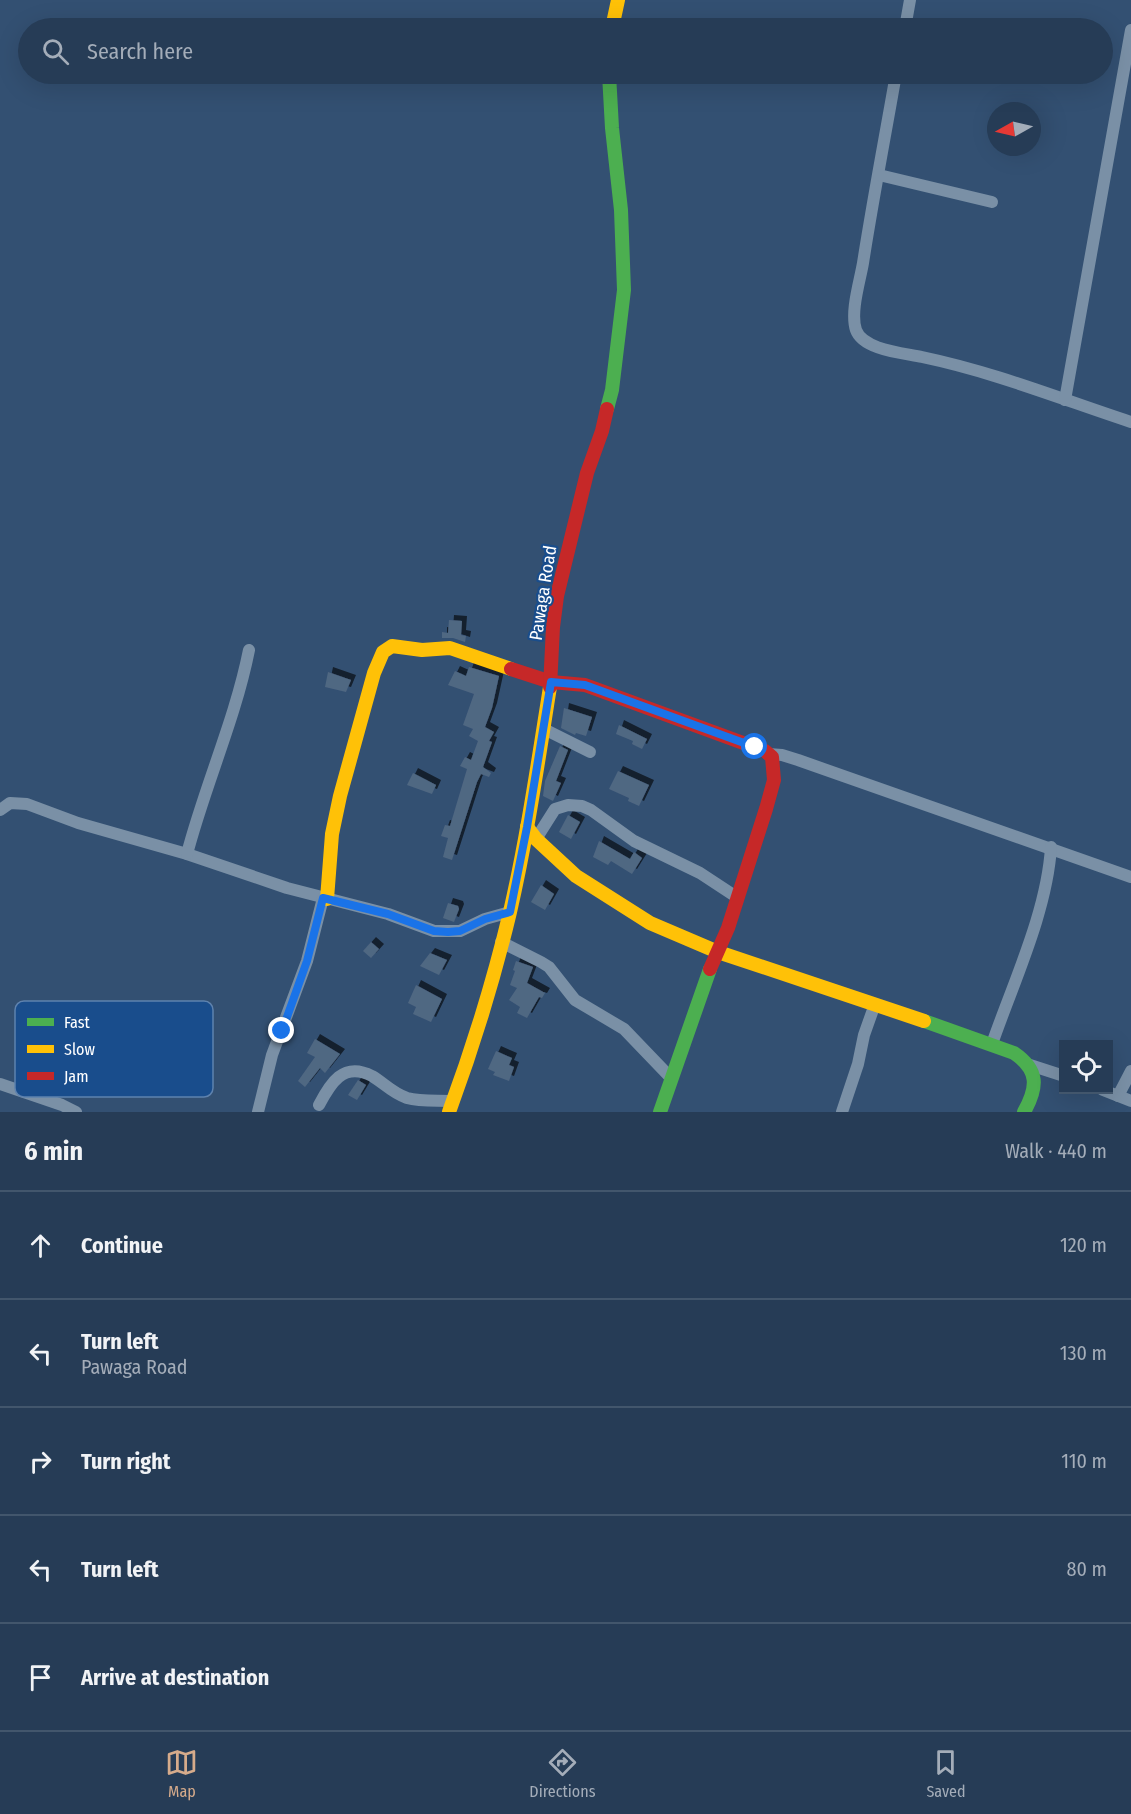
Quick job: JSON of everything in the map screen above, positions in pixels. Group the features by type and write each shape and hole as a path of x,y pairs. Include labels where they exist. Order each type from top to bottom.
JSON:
{"street":[{"path":"614,18 618,0"},
{"path":"907,18 910,0"},
{"path":"1065,400 1131,30"},
{"name":"Pawaga Road","path":"451,1106 471,1053 510,912 527,827 551,682 553,627 557,596 587,473 602,431 612,390 619,345 624,290 624,254 610,84"},
{"path":"894,84 858,285 855,321 856,330 861,338 880,348 898,353 1006,378 1131,422"},
{"path":"879,174 992,202"},
{"path":"258,1112 272,1055 307,961 325,899 340,796 368,693 383,652 392,646 422,650 450,648 551,682 585,685 755,747 772,757 774,780 738,898 710,968 660,1112"},
{"path":"187,854 194,826 238,699 249,650"},
{"path":"544,729 590,752"},
{"path":"768,754 782,755 983,826 1051,847 1131,877"},
{"path":"0,810 10,803 27,804 78,823 187,854 325,899 388,914 434,931 460,931 485,919 510,912"},
{"path":"536,838 555,809 568,805 582,806 634,841 700,873 738,898"},
{"path":"527,827 576,876 634,914 718,952 992,1044 1014,1053 1030,1065 1059,1074"},
{"path":"992,1044 1038,914 1048,877 1051,847"},
{"path":"501,942 541,962 556,975 574,1000 624,1029 672,1079"},
{"path":"842,1112 875,1004"},
{"path":"1024,1112 1034,1089 1030,1065"},
{"path":"319,1105 332,1082 340,1075 354,1071 373,1077 383,1086 407,1098 451,1106"},
{"path":"1118,1096 1131,1071"},
{"path":"0,1084 15,1089"},
{"path":"1113,1094 1131,1101"},
{"path":"38,1097 76,1112"}],"building":[{"path":"449,620 462,621 461,635 466,636 465,642 453,638 442,638 442,632 448,633"},
{"path":"469,667 499,676 485,727 494,732 489,741 492,742 483,767 491,773 489,777 481,774 477,782 452,860 443,857 448,838 441,836 445,825 450,826 467,769 460,766 465,757 471,760 478,741 469,736 473,729 463,725 474,694 448,685 455,671 466,676"},
{"path":"328,672 351,680 346,692 325,687"},
{"path":"564,708 592,717 586,736 576,733 575,735 561,728"},
{"path":"619,725 647,739 642,749 632,744 633,741 616,734"},
{"path":"560,746 568,750 556,781 561,783 553,801 543,796 545,781"},
{"path":"618,771 649,785 639,806 628,801 629,798 609,789"},
{"path":"413,773 436,785 432,794 407,785"},
{"path":"568,815 580,822 571,839 559,832"},
{"path":"599,841 630,859 634,852 642,858 632,874 611,861 608,865 593,857"},
{"path":"541,885 554,894 545,910 531,902"},
{"path":"448,903 458,906 459,909 454,922 443,918"},
{"path":"371,942 379,949 371,958 363,951"},
{"path":"430,953 447,960 439,975 420,966"},
{"path":"516,961 533,967 527,983 545,993 542,998 539,997 527,1018 517,1013 520,1007 509,1000 517,988 510,985"},
{"path":"416,985 442,999 431,1022 413,1014 416,1007 408,1003"},
{"path":"315,1039 340,1054 325,1073 320,1068 305,1087 298,1081 315,1057 307,1053"},
{"path":"496,1051 512,1058 509,1065 514,1067 509,1081 493,1075 495,1072 488,1069"},
{"path":"358,1080 366,1085 357,1100 348,1095"}],"traffic: fast":[{"path":"607,409 612,390 624,290 621,210 610,84"},
{"path":"660,1112 710,969"},
{"path":"924,1021 1014,1053 1022,1059 1034,1080 1032,1095 1024,1112"}],"traffic: slow":[{"path":"614,18 618,0"},
{"path":"327,899 332,834 340,796 374,673 383,652 392,646 422,650 450,648 511,669"},
{"path":"449,1112 482,1013 510,912 527,828 550,687"},
{"path":"527,827 536,839 576,876 650,923 718,952 924,1021"}],"traffic: jam":[{"path":"550,687 557,596 587,473 607,409"},
{"path":"511,669 551,682 585,685 765,751 772,757 774,780 766,809 728,928 710,969"}],"route":[{"path":"282,1031 307,961 323,898 388,914 434,931 460,931 485,919 510,912 518,880 551,682 585,685 755,747"}]}
